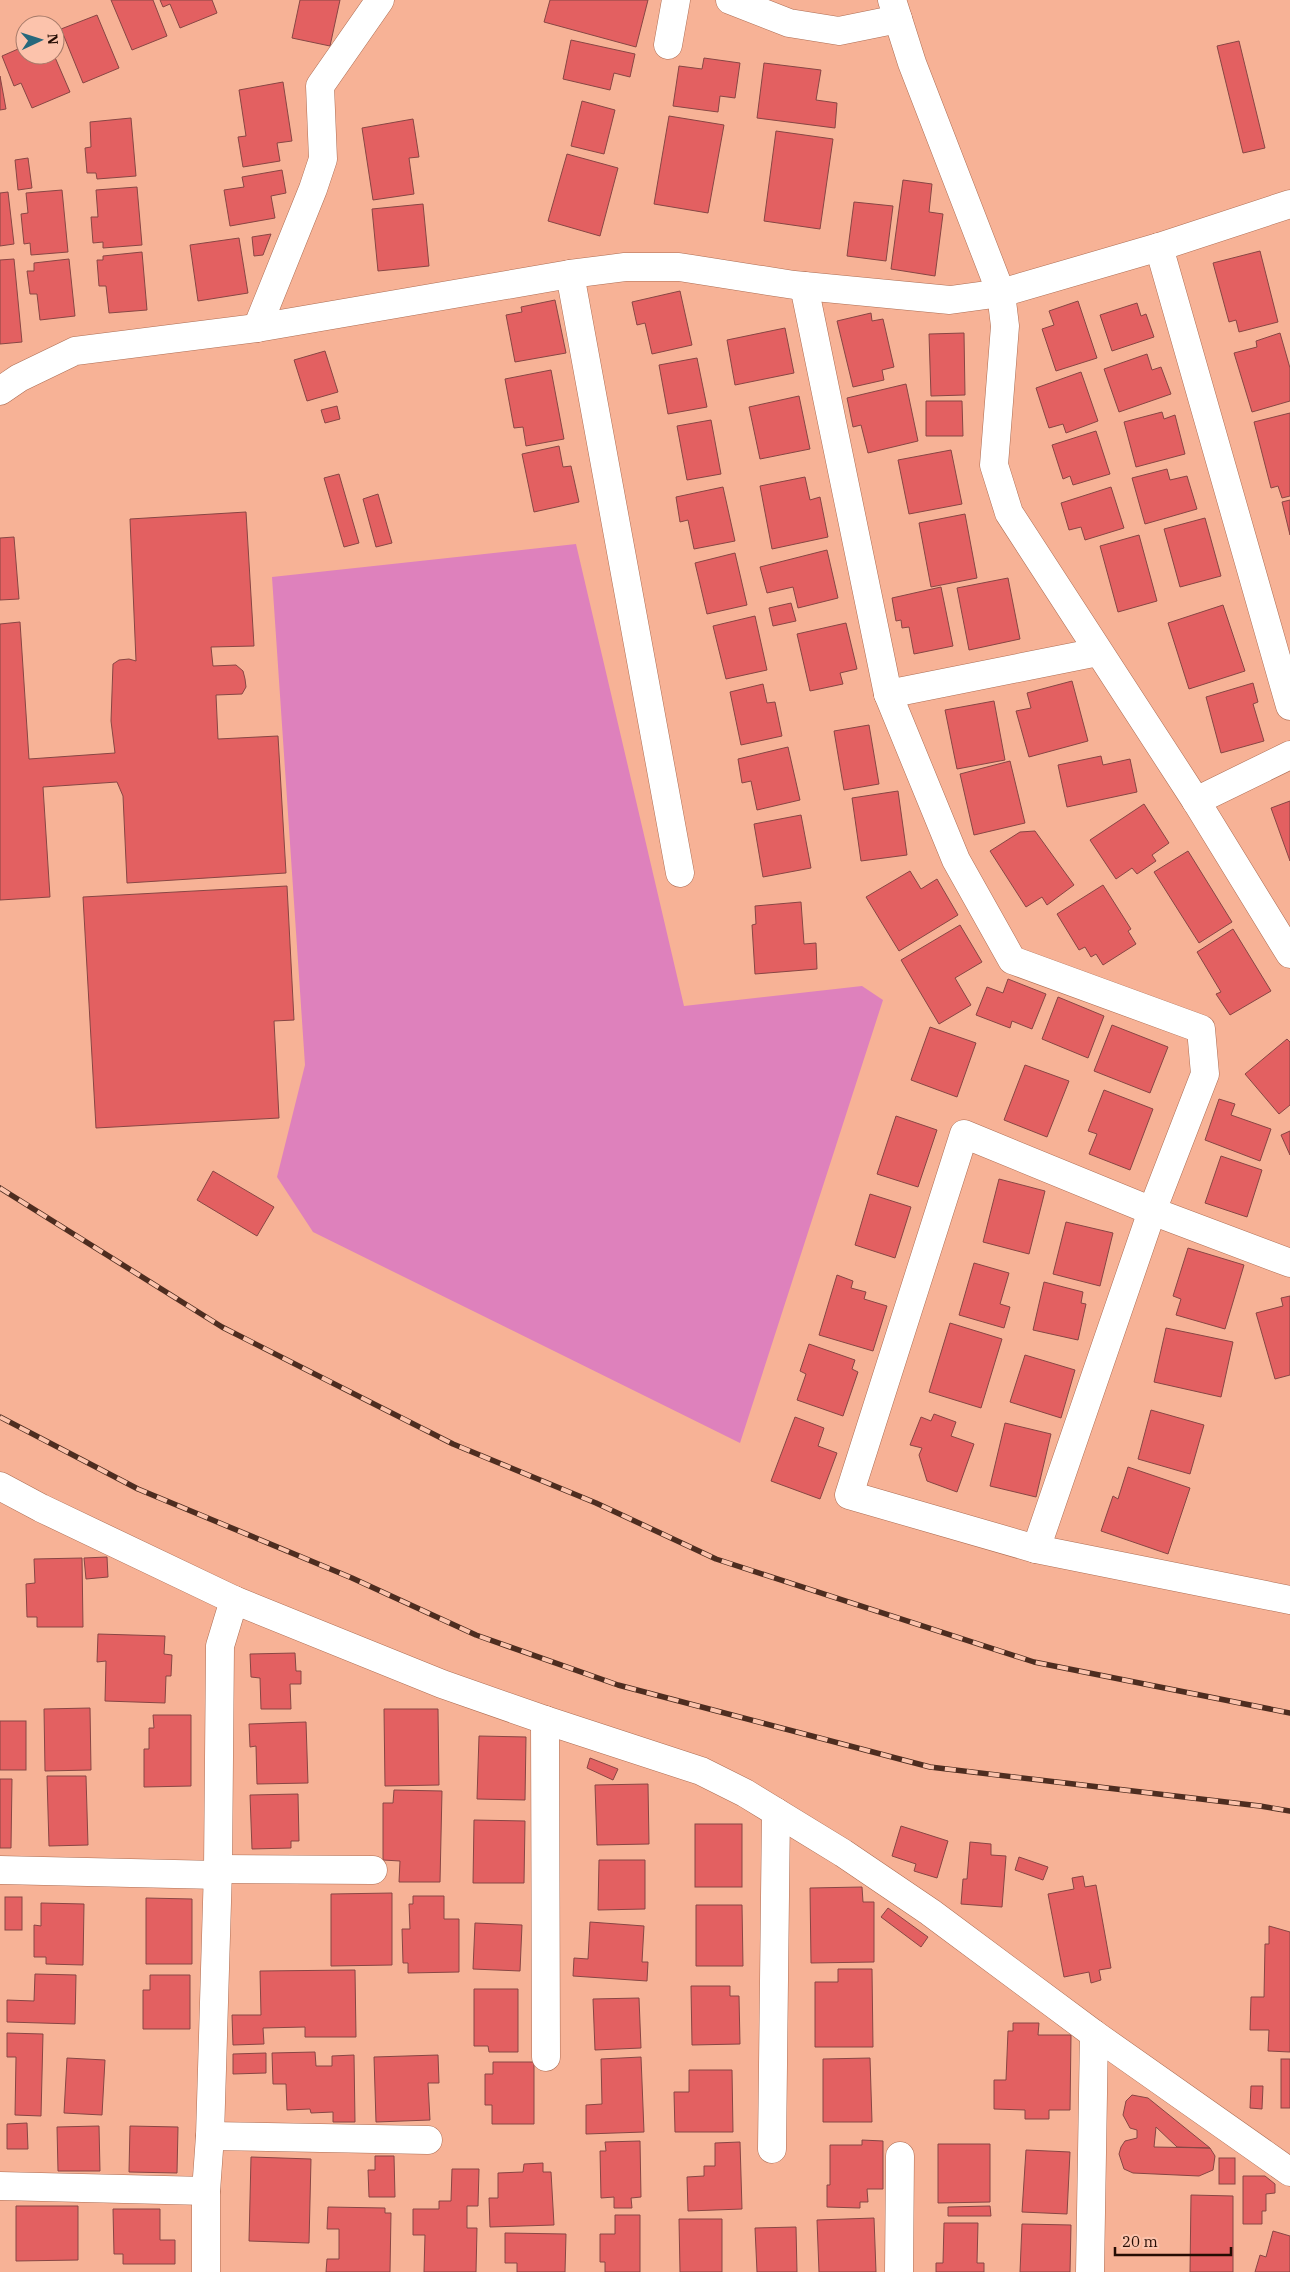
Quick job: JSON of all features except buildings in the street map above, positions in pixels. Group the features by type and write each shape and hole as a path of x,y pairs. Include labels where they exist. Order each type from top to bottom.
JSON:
{"street":[{"path":"257,328 313,189 323,159 320,86 380,0"},
{"path":"668,45 676,0"},
{"path":"730,0 788,23 839,31 895,9 912,64 1001,293 1005,326 994,465 1009,513 1196,801 1290,954"},
{"path":"0,391 19,378 75,351 257,328 570,274 625,267 679,267 804,286 950,300 1001,293 1159,247 1290,204"},
{"path":"1159,247 1290,706"},
{"path":"570,274 680,873"},
{"path":"804,286 888,694 956,860 1012,960 1202,1029 1205,1074 1152,1210 1036,1549"},
{"path":"888,694 1098,652"},
{"path":"1196,801 1290,755"},
{"path":"1290,1263 964,1134 849,1496 1036,1549 1290,1600"},
{"path":"0,1486 41,1508 234,1600 442,1684 545,1720 702,1770 843,1853 930,1912 1094,2034 1290,2172"},
{"path":"206,2272 206,2191 210,2136 218,1872 220,1646 234,1600"},
{"path":"545,1720 546,2057"},
{"path":"772,2149 776,1812"},
{"path":"0,1870 218,1872 373,1870"},
{"path":"1090,2272 1094,2034"},
{"path":"210,2136 428,2140"},
{"path":"899,2272 900,2156"},
{"path":"0,2186 206,2191"}],"shaded area":[{"path":"576,544 684,1006 862,986 883,1000 740,1443 313,1232 277,1177 305,1065 272,577"}],"railway":[{"path":"0,1188 222,1327 453,1444 596,1503 716,1559 1034,1662 1290,1713"},
{"path":"0,1417 138,1489 352,1578 476,1635 618,1685 930,1767 1290,1811"}]}
